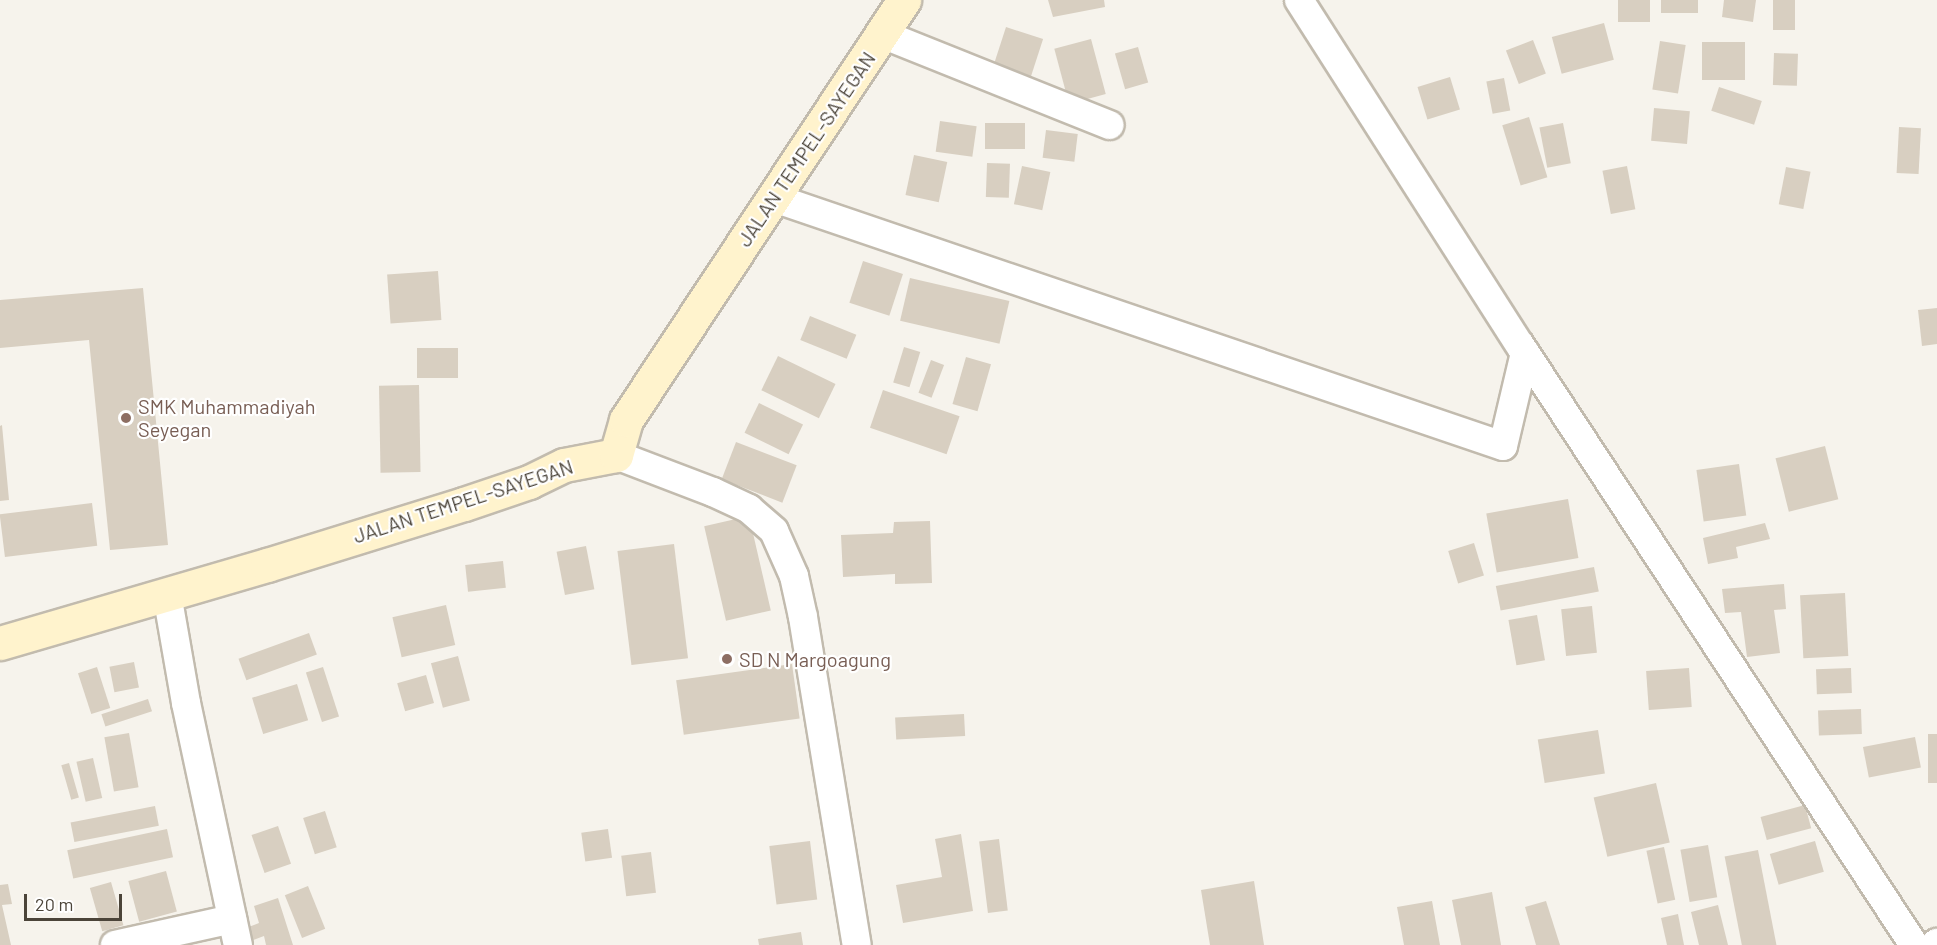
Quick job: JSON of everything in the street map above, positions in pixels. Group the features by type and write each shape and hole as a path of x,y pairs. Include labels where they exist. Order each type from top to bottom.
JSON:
{"main road":[{"name":"JALAN TEMPEL-SAYEGAN","path":"0,643 464,504 529,482 564,465 616,455 626,420 904,0"}],"street":[{"path":"1299,0 1525,352 1914,945"},
{"path":"882,34 1110,125"},
{"path":"774,198 1503,446 1525,352"},
{"path":"616,455 714,492 749,509 774,531 794,576 803,617 857,945"},
{"path":"115,945 235,932 186,703 167,594"}],"building":[{"path":"1048,0 1104,0 1105,7 1053,17"},
{"path":"1618,0 1650,0 1650,22 1618,22"},
{"path":"1661,0 1698,0 1698,13 1661,13"},
{"path":"1724,0 1756,0 1753,22 1722,17"},
{"path":"1773,0 1795,0 1795,30 1773,30"},
{"path":"1604,23 1614,60 1562,74 1552,37"},
{"path":"1006,27 1043,39 1028,85 991,73"},
{"path":"1091,39 1106,94 1069,104 1054,49"},
{"path":"1533,40 1546,74 1519,84 1506,50"},
{"path":"1660,41 1686,45 1678,93 1652,89"},
{"path":"1702,42 1745,42 1745,80 1702,80"},
{"path":"1138,47 1148,83 1125,89 1115,54"},
{"path":"1774,53 1798,54 1797,86 1773,85"},
{"path":"1450,77 1460,110 1427,119 1417,87"},
{"path":"1504,78 1510,110 1493,114 1486,81"},
{"path":"1719,87 1762,101 1754,125 1711,111"},
{"path":"1654,108 1690,111 1687,144 1651,141"},
{"path":"1529,117 1547,177 1521,185 1502,125"},
{"path":"940,121 977,126 972,157 936,152"},
{"path":"985,123 1025,123 1025,149 985,149"},
{"path":"1563,123 1571,163 1547,168 1539,128"},
{"path":"1899,127 1921,128 1919,174 1897,173"},
{"path":"1046,130 1078,134 1074,162 1043,158"},
{"path":"914,155 947,162 939,202 905,195"},
{"path":"987,163 1010,164 1009,198 986,197"},
{"path":"1022,166 1050,172 1042,210 1014,204"},
{"path":"1627,166 1635,209 1611,214 1602,171"},
{"path":"1786,167 1811,172 1803,209 1779,204"},
{"path":"863,261 903,274 889,316 849,303"},
{"path":"438,271 441,320 391,323 387,275"},
{"path":"910,278 1009,301 999,344 900,321"},
{"name":"SMK Muhammadiyah Seyegan","path":"143,288 168,545 110,550 89,340 0,348 0,300"},
{"path":"1937,308 1937,344 1922,346 1918,310"},
{"path":"810,316 856,335 847,359 800,340"},
{"path":"904,347 920,352 909,387 893,382"},
{"path":"417,348 458,348 458,378 417,378"},
{"path":"778,356 836,384 819,418 761,390"},
{"path":"966,357 991,364 977,411 952,404"},
{"path":"931,360 944,365 932,398 918,393"},
{"path":"419,385 421,472 381,473 379,386"},
{"path":"883,390 960,416 947,454 870,428"},
{"path":"759,403 803,424 789,454 745,433"},
{"path":"2,425 9,500 0,501 0,426"},
{"path":"736,442 797,465 782,503 722,479"},
{"path":"1825,446 1838,499 1789,512 1776,458"},
{"path":"1739,464 1746,515 1704,521 1696,470"},
{"path":"1568,499 1578,558 1497,573 1486,513"},
{"path":"92,503 97,546 5,557 0,514"},
{"path":"749,516 771,611 726,621 704,526"},
{"path":"930,521 932,583 895,584 895,574 843,577 841,535 893,533 894,522"},
{"path":"1765,523 1770,539 1736,547 1738,558 1708,564 1703,538"},
{"path":"1474,543 1484,576 1458,583 1448,551"},
{"path":"674,544 688,658 631,665 617,551"},
{"path":"586,546 594,589 565,595 557,552"},
{"path":"503,561 506,588 468,592 465,565"},
{"path":"1594,567 1599,592 1501,611 1496,586"},
{"path":"1784,584 1786,609 1774,610 1780,653 1747,657 1741,612 1725,613 1722,589"},
{"path":"1845,593 1848,656 1803,658 1800,595"},
{"path":"446,605 455,645 402,657 392,617"},
{"path":"1592,606 1597,653 1566,656 1561,609"},
{"path":"1537,615 1545,660 1516,665 1508,620"},
{"path":"309,633 317,655 246,680 239,659"},
{"path":"458,656 470,700 443,708 431,663"},
{"path":"134,662 139,688 114,692 109,667"},
{"path":"792,664 800,718 684,735 676,680"},
{"path":"97,667 110,708 91,714 78,673"},
{"path":"323,667 339,716 322,722 306,673"},
{"path":"1689,668 1692,707 1649,710 1646,671"},
{"path":"1851,668 1852,693 1817,694 1816,669"},
{"path":"426,675 434,703 405,711 397,683"},
{"path":"297,684 308,720 263,734 252,698"},
{"path":"148,699 152,711 105,727 101,714"},
{"path":"1861,709 1862,734 1819,735 1818,711"},
{"path":"964,714 965,736 896,740 895,718"},
{"path":"1598,730 1605,773 1545,783 1538,740"},
{"path":"129,733 139,787 114,792 104,737"},
{"path":"1928,734 1937,734 1937,783 1928,783"},
{"path":"1915,737 1921,767 1869,778 1863,747"},
{"path":"93,758 102,798 86,802 76,762"},
{"path":"69,763 79,798 71,800 61,765"},
{"path":"1656,783 1670,842 1607,857 1594,797"},
{"path":"1805,805 1811,828 1767,840 1761,817"},
{"path":"155,806 159,826 74,842 71,822"},
{"path":"325,811 337,847 315,854 303,818"},
{"path":"278,826 291,864 265,873 252,835"},
{"path":"167,829 173,857 73,879 67,850"},
{"path":"608,829 612,858 585,861 581,833"},
{"path":"961,834 973,911 903,923 896,885 942,877 935,839"},
{"path":"999,839 1008,910 988,913 979,841"},
{"path":"810,841 817,900 776,905 769,846"},
{"path":"1815,841 1824,872 1779,885 1770,854"},
{"path":"1708,845 1717,897 1690,902 1680,850"},
{"path":"1664,847 1675,900 1658,904 1646,851"},
{"path":"1758,850 1776,945 1742,945 1725,856"},
{"path":"651,852 656,893 626,896 621,856"},
{"path":"166,871 177,912 139,922 128,881"},
{"path":"1254,881 1264,945 1210,945 1201,890"},
{"path":"111,882 123,925 102,931 90,888"},
{"path":"8,884 12,904 2,905 11,945 0,945 0,885"},
{"path":"308,886 325,929 302,938 285,895"},
{"path":"1492,892 1501,945 1461,945 1452,900"},
{"path":"278,898 293,945 266,945 264,936 248,942 243,929 259,923 254,906"},
{"path":"1432,901 1440,945 1404,945 1397,907"},
{"path":"1546,901 1560,945 1536,945 1525,907"},
{"path":"1718,905 1728,945 1699,945 1691,912"},
{"path":"1678,914 1684,945 1667,945 1661,918"},
{"path":"801,932 803,945 759,945 758,939"}],"place":[{"name":"SMK Muhammadiyah Seyegan","path":"126,418"},
{"name":"SD N Margoagung","path":"727,659"}]}
